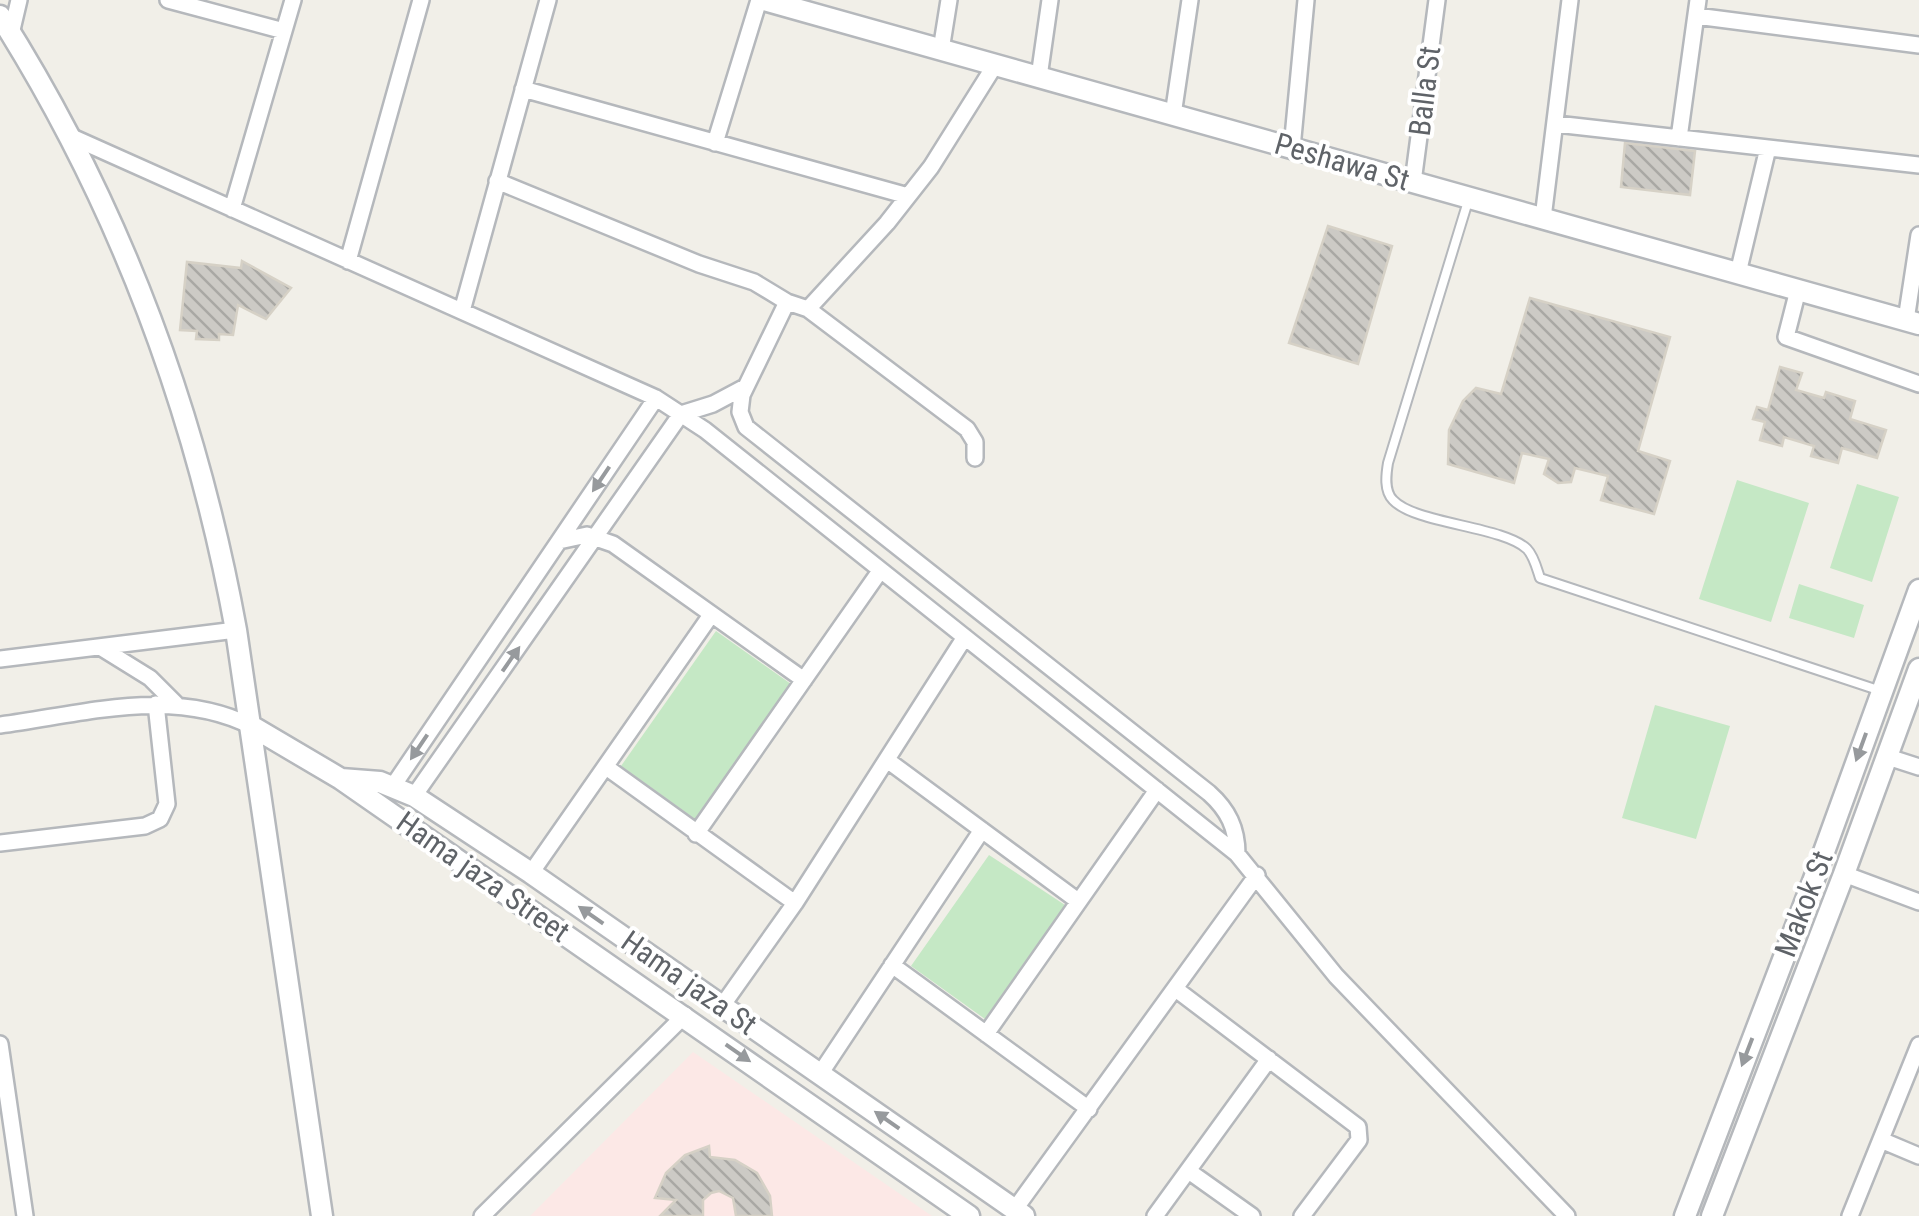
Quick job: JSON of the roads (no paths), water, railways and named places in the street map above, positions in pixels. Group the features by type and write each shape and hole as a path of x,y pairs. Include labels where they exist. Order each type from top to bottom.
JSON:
{"street":[{"path":"20,0 6,25 72,136 152,314 227,577 253,727 322,1216"},
{"path":"168,0 284,31"},
{"path":"232,209 294,0"},
{"path":"348,261 421,0"},
{"path":"462,311 548,0"},
{"path":"715,143 762,0"},
{"name":"Peshawa St","path":"762,0 1915,325"},
{"path":"941,50 949,0"},
{"path":"1039,77 1050,0"},
{"path":"1173,115 1190,0"},
{"path":"1292,148 1306,0"},
{"name":"Balla St","path":"1413,182 1437,0"},
{"path":"1542,218 1570,0"},
{"path":"1679,138 1697,8 1919,45"},
{"path":"808,309 931,167 995,65"},
{"path":"523,88 908,196"},
{"path":"1556,124 1919,164"},
{"path":"72,136 656,398 681,414 1237,854 1336,976 1567,1216"},
{"path":"1738,273 1768,148"},
{"path":"497,181 699,264 754,282 787,302 808,309 967,429 975,442 975,458"},
{"path":"1915,325 1919,235"},
{"path":"1798,290 1786,337 1919,384"},
{"path":"787,302 745,387 740,412 751,432 1209,794 1230,818 1237,854"},
{"path":"414,796 681,414 714,404 745,387"},
{"path":"392,786 656,398"},
{"path":"559,541 597,537 613,544 804,680"},
{"path":"696,834 880,571"},
{"name":"Makok St","path":"1685,1216 1919,590"},
{"path":"531,873 711,614"},
{"path":"0,658 236,630"},
{"path":"722,1006 795,903 965,637"},
{"path":"100,646 150,678 176,704"},
{"name":"Makok St","path":"1712,1216 1919,670"},
{"path":"0,844 145,826 160,818 167,804 156,704"},
{"path":"0,725 176,704 216,710 253,727"},
{"name":"Hama jaza Street","path":"253,727 342,779 972,1216"},
{"path":"1888,757 1919,767"},
{"path":"887,760 1078,902"},
{"path":"606,767 795,903"},
{"name":"Hama jaza St","path":"342,779 368,779 414,796 1019,1213"},
{"path":"986,1034 1157,790"},
{"path":"820,1074 982,830"},
{"path":"1844,874 1919,902"},
{"path":"1019,1213 1257,875"},
{"path":"892,965 1089,1109"},
{"path":"1176,990 1360,1131 1357,1143 1302,1216"},
{"path":"482,1216 685,1015"},
{"path":"0,1044 25,1216"},
{"path":"1857,1213 1880,1140 1919,1045"},
{"path":"1155,1216 1269,1059"},
{"path":"1880,1140 1919,1156"},
{"path":"921,1183 940,1157"},
{"path":"0,1165 18,1162"},
{"path":"1190,1172 1252,1216"},
{"path":"972,1216 991,1194"}],"lane":[{"path":"1469,198 1388,463 1386,482 1392,500 1410,510 1506,539 1526,549 1540,578 1882,691"}]}
